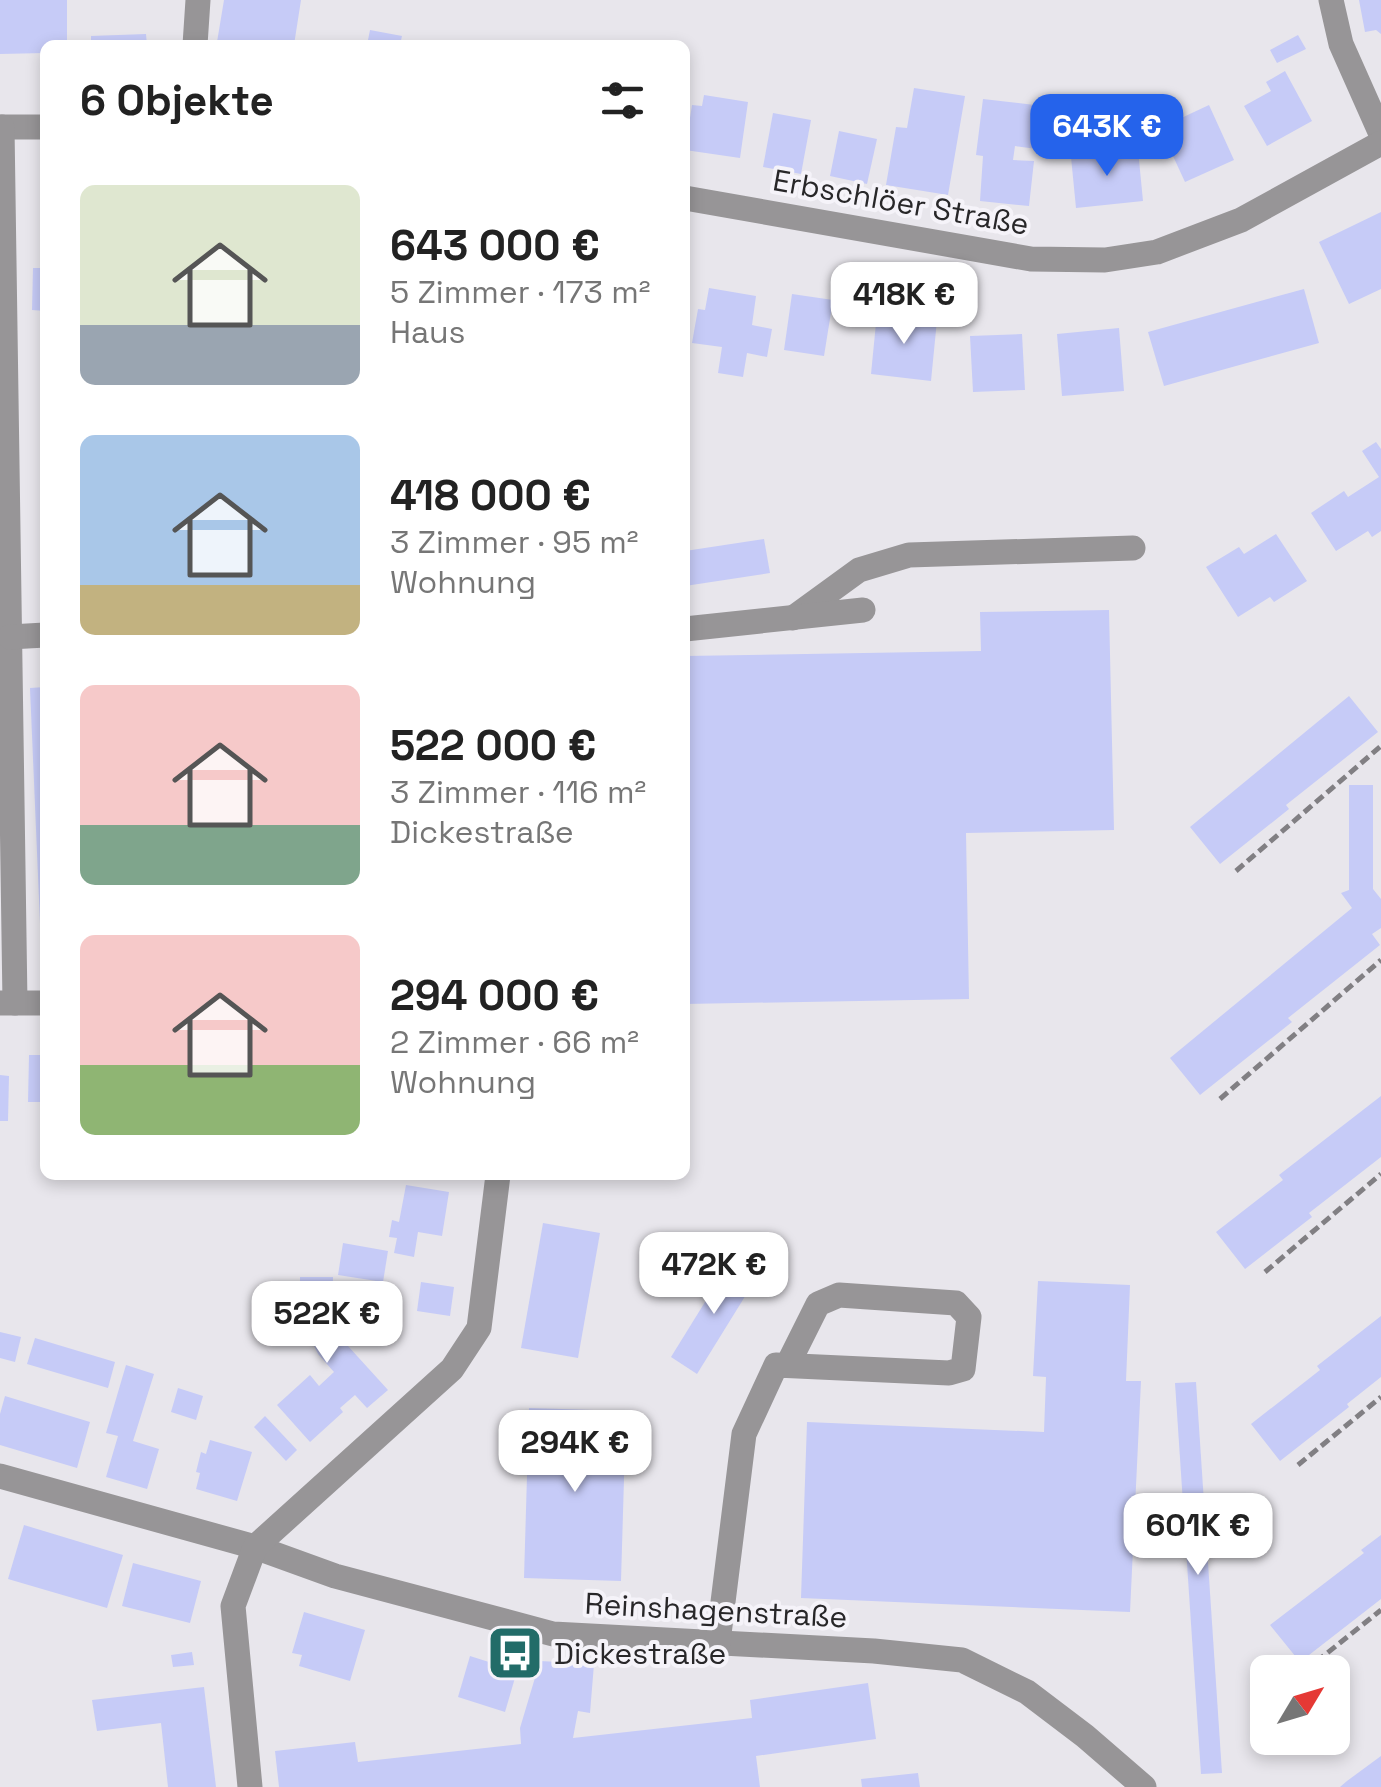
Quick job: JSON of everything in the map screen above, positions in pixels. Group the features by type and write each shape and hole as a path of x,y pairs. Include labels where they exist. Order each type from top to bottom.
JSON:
{"street":[{"path":"195,40 198,0"},
{"path":"1331,0 1341,44 1381,134"},
{"path":"40,127 1,127 10,636 6,773 8,1003 40,1003"},
{"name":"Erbschlöer Straße","path":"690,199 1031,259 1105,260 1158,252 1241,220 1381,143"},
{"path":"793,618 860,570 909,555 1133,548"},
{"path":"690,629 863,610"},
{"path":"10,636 40,635"},
{"path":"250,1787 234,1606 255,1547 452,1369 479,1328 497,1180"},
{"path":"718,1642 744,1434 776,1365 949,1374 963,1369 969,1317 956,1302 839,1296 818,1304 788,1364"},
{"name":"Reinshagenstraße","path":"0,1476 255,1547 335,1576 553,1634 962,1660 1027,1692 1144,1787"}],"path":[{"path":"1236,871 1381,746"},
{"path":"1220,1098 1381,960"},
{"path":"1265,1272 1381,1174"},
{"path":"1298,1465 1381,1396"},
{"path":"1325,1655 1381,1610"}],"building":[{"path":"0,0 67,0 67,40 40,40 40,53 0,54"},
{"path":"224,0 301,0 295,40 217,40"},
{"path":"1359,0 1381,0 1381,34 1376,30 1365,32"},
{"path":"370,30 402,36 401,40 368,40"},
{"path":"146,34 147,40 91,40 91,36"},
{"path":"1298,35 1306,49 1277,63 1270,50"},
{"path":"1285,71 1312,121 1267,146 1244,106 1271,91 1266,82"},
{"path":"914,88 965,96 948,195 886,185 896,127 907,128"},
{"path":"704,95 748,102 740,158 690,151 692,105 702,106"},
{"path":"983,99 1043,106 1037,149 1015,146 1013,160 1034,161 1029,206 980,201 983,156 976,155"},
{"path":"1209,105 1234,160 1185,182 1160,128"},
{"path":"773,113 811,120 801,174 763,167"},
{"path":"839,131 877,139 867,184 830,176"},
{"path":"1138,150 1143,201 1076,208 1071,157"},
{"path":"1381,212 1381,289 1349,304 1319,242"},
{"path":"33,268 40,268 40,311 32,310"},
{"path":"709,288 756,296 752,325 772,329 767,357 747,353 743,377 718,373 722,347 692,343 698,309 705,310"},
{"path":"1304,289 1319,343 1164,386 1148,332"},
{"path":"792,294 833,300 824,356 784,350"},
{"path":"877,313 937,320 931,381 871,374"},
{"path":"1119,328 1124,391 1062,396 1057,334"},
{"path":"1022,334 1025,390 973,392 970,336"},
{"path":"1376,442 1381,449 1381,531 1372,537 1368,531 1336,551 1311,513 1344,491 1348,497 1379,477 1362,451"},
{"path":"1276,534 1307,581 1274,602 1270,597 1238,617 1206,567 1239,547 1244,554"},
{"path":"764,539 770,573 690,585 690,550"},
{"path":"1109,610 1114,830 966,833 969,999 690,1004 690,656 981,651 980,612"},
{"path":"40,687 40,923 30,688"},
{"path":"1349,696 1378,732 1220,864 1190,827"},
{"path":"1349,785 1373,785 1373,889 1381,899 1381,928 1372,934 1380,945 1200,1095 1170,1058 1352,908 1341,893 1349,890"},
{"path":"29,1055 40,1055 40,1102 28,1102"},
{"path":"0,1075 9,1076 8,1121 0,1121"},
{"path":"1381,1096 1381,1157 1245,1269 1216,1232 1283,1180 1279,1175"},
{"path":"406,1185 449,1192 442,1236 418,1232 414,1257 394,1253 397,1238 389,1237 392,1220 399,1222"},
{"path":"543,1223 600,1233 578,1358 521,1348"},
{"path":"343,1243 388,1251 383,1282 338,1275"},
{"path":"731,1260 757,1277 697,1374 671,1357"},
{"path":"300,1277 333,1277 332,1317 338,1335 388,1390 367,1408 355,1395 340,1408 343,1412 310,1442 277,1405 310,1375 319,1386 334,1372 318,1354 300,1316"},
{"path":"1038,1281 1130,1285 1126,1381 1141,1381 1130,1612 801,1598 807,1422 1044,1432 1046,1377 1033,1376"},
{"path":"421,1282 454,1287 450,1316 417,1311"},
{"path":"1381,1316 1381,1377 1280,1461 1251,1424"},
{"path":"0,1332 21,1337 15,1362 0,1358"},
{"path":"35,1338 115,1362 108,1388 27,1364"},
{"path":"126,1365 154,1374 133,1441 159,1449 147,1489 106,1477 118,1436 106,1433"},
{"path":"1196,1382 1222,1773 1201,1774 1175,1383"},
{"path":"178,1388 203,1396 196,1420 171,1412"},
{"path":"5,1396 90,1422 77,1468 0,1445 0,1414"},
{"path":"529,1408 626,1411 621,1581 524,1578"},
{"path":"265,1416 297,1450 286,1461 254,1427"},
{"path":"210,1440 252,1452 237,1501 196,1489 201,1452 206,1454"},
{"path":"24,1525 123,1555 107,1608 8,1579"},
{"path":"1381,1535 1381,1599 1309,1655 1294,1655 1270,1625 1364,1553 1361,1550"},
{"path":"133,1563 201,1581 190,1623 122,1606"},
{"path":"304,1612 365,1630 350,1681 299,1666 302,1655 292,1653"},
{"path":"192,1652 194,1665 173,1667 171,1655"},
{"path":"470,1656 517,1671 505,1712 458,1697"},
{"path":"540,1661 594,1664 590,1713 578,1711 573,1738 752,1718 750,1700 868,1683 876,1739 756,1756 760,1787 279,1787 275,1751 355,1742 358,1762 521,1744 520,1728"},
{"path":"204,1687 216,1787 168,1787 161,1723 97,1731 92,1700"},
{"path":"1381,1756 1381,1787 1340,1787 1347,1781"},
{"path":"918,1773 920,1787 862,1787 861,1779"}],"place":[{"name":"Dickestraße","path":"515,1653"}]}
